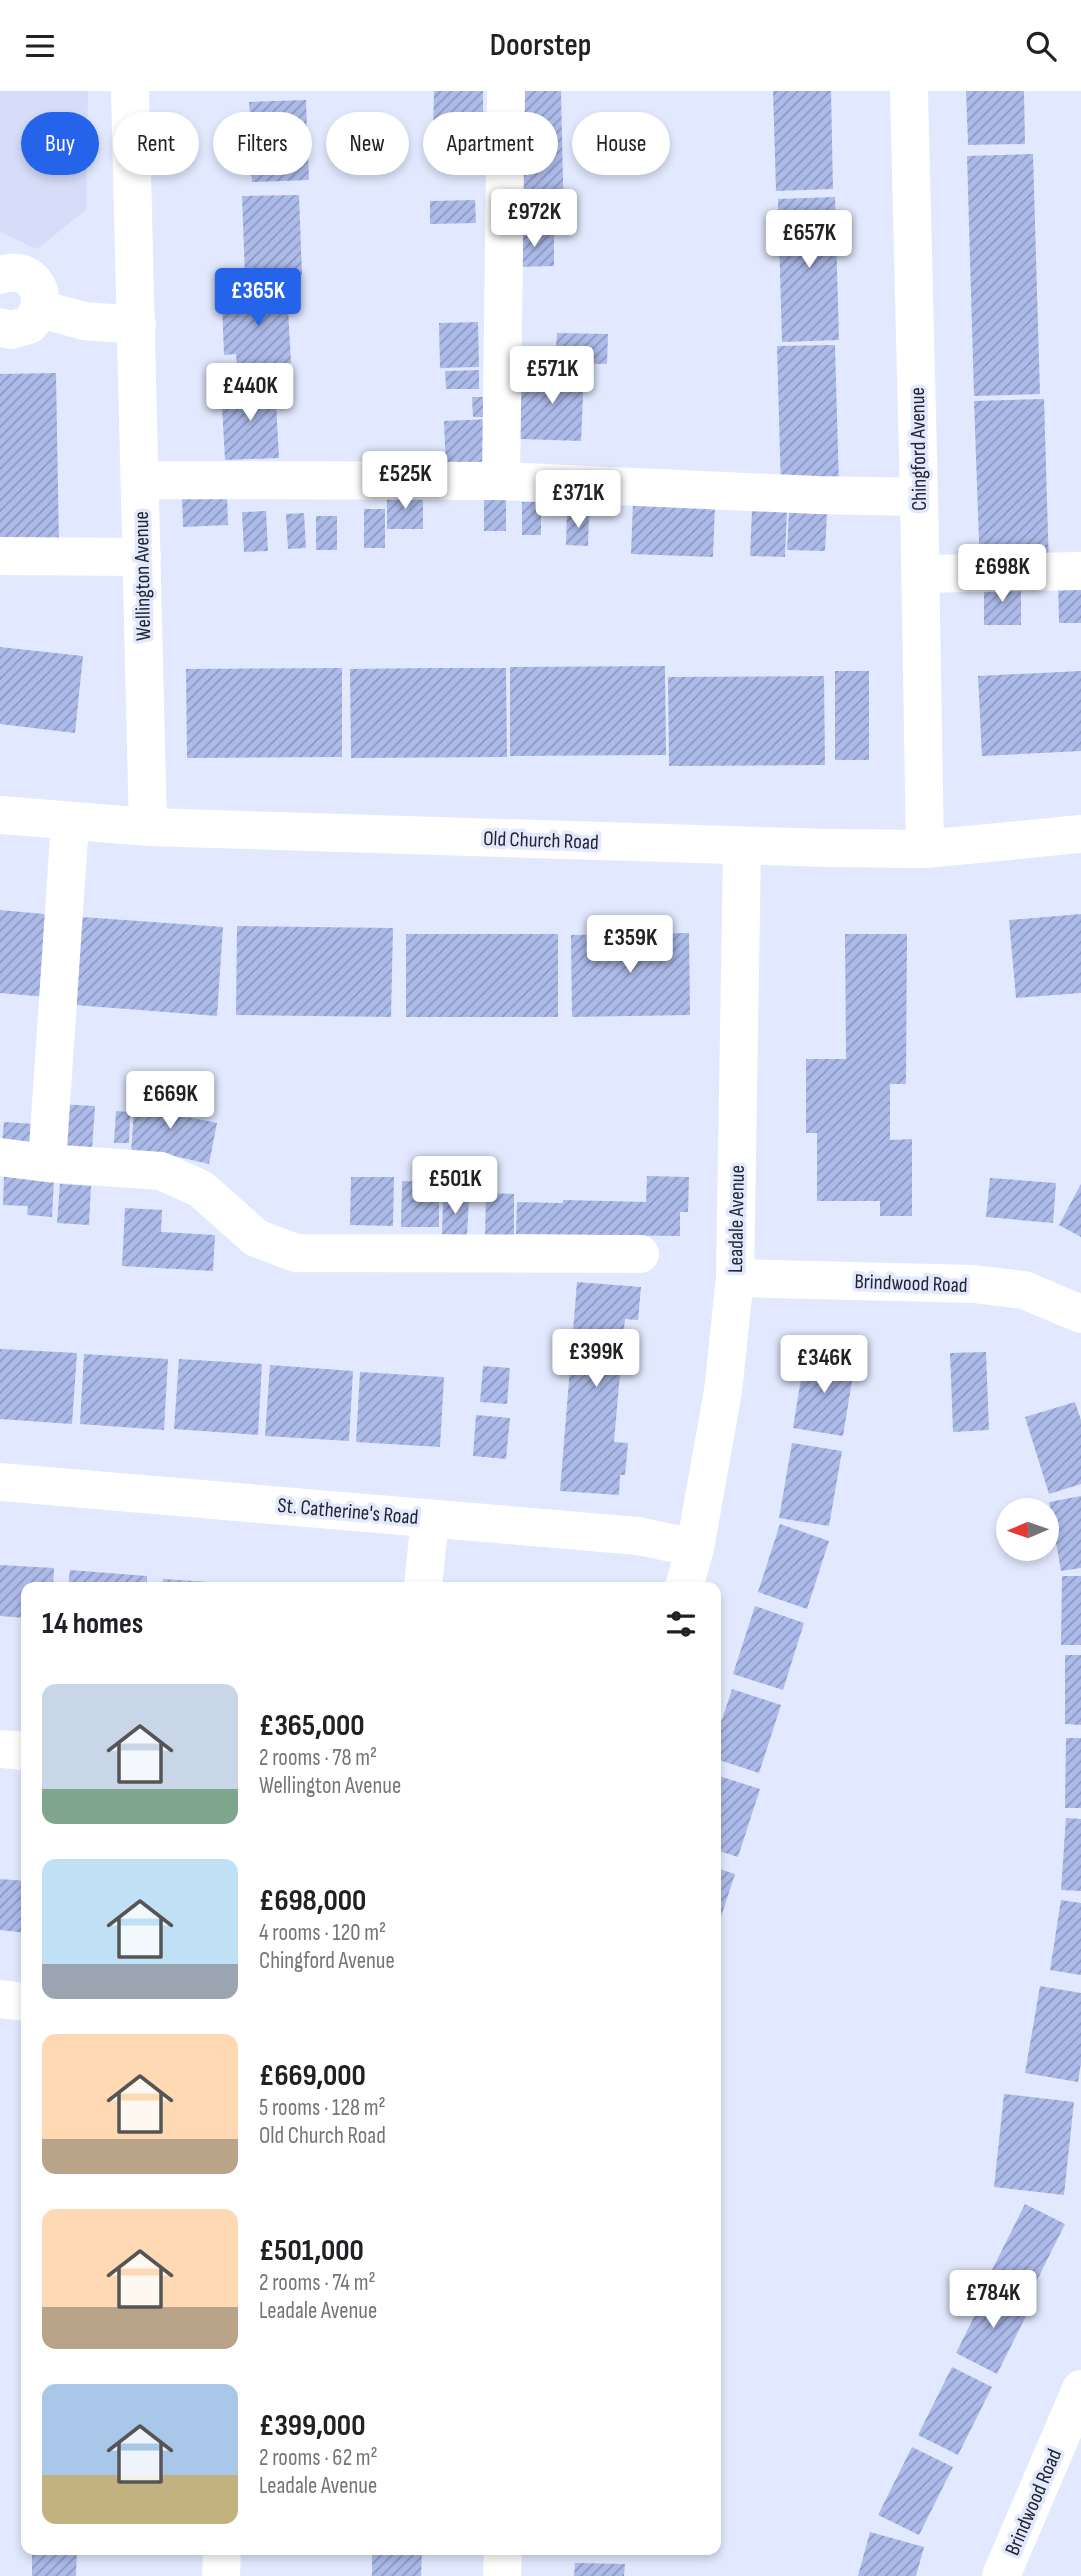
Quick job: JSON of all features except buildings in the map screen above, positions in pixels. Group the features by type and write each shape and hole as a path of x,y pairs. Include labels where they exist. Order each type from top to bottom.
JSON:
{"street":[{"name":"Wellington Avenue","path":"130,91 148,827"},
{"path":"501,481 506,91"},
{"name":"Chingford Avenue","path":"909,91 925,849"},
{"path":"0,275 14,272 24,274 32,280 38,288 40,309 29,325 11,330 0,327"},
{"path":"40,309 84,321 137,325"},
{"path":"140,480 501,481 919,497"},
{"path":"0,556 142,557"},
{"path":"920,574 1081,571"},
{"name":"Old Church Road","path":"0,815 148,827 742,846 925,849 1081,834"},
{"path":"47,1163 70,822"},
{"name":"Leadale Avenue","path":"685,1582 695,1548 723,1391 736,1278 742,846"},
{"path":"0,1157 161,1171 201,1189 256,1238 296,1253 640,1254"},
{"name":"Brindwood Road","path":"736,1278 974,1284 1024,1290 1081,1314"},
{"name":"St. Catherine's Road","path":"0,1482 638,1535 695,1548"},
{"path":"424,1582 430,1518"},
{"path":"0,1749 21,1751"},
{"path":"0,1999 21,2001"},
{"name":"Brindwood Road","path":"1001,2576 1081,2389"},
{"path":"221,2576 222,2555"},
{"path":"502,2576 503,2555"}],"shaded area":[{"path":"0,91 88,91 88,112 21,112 21,175 87,175 86,210 37,249 0,232"}]}
